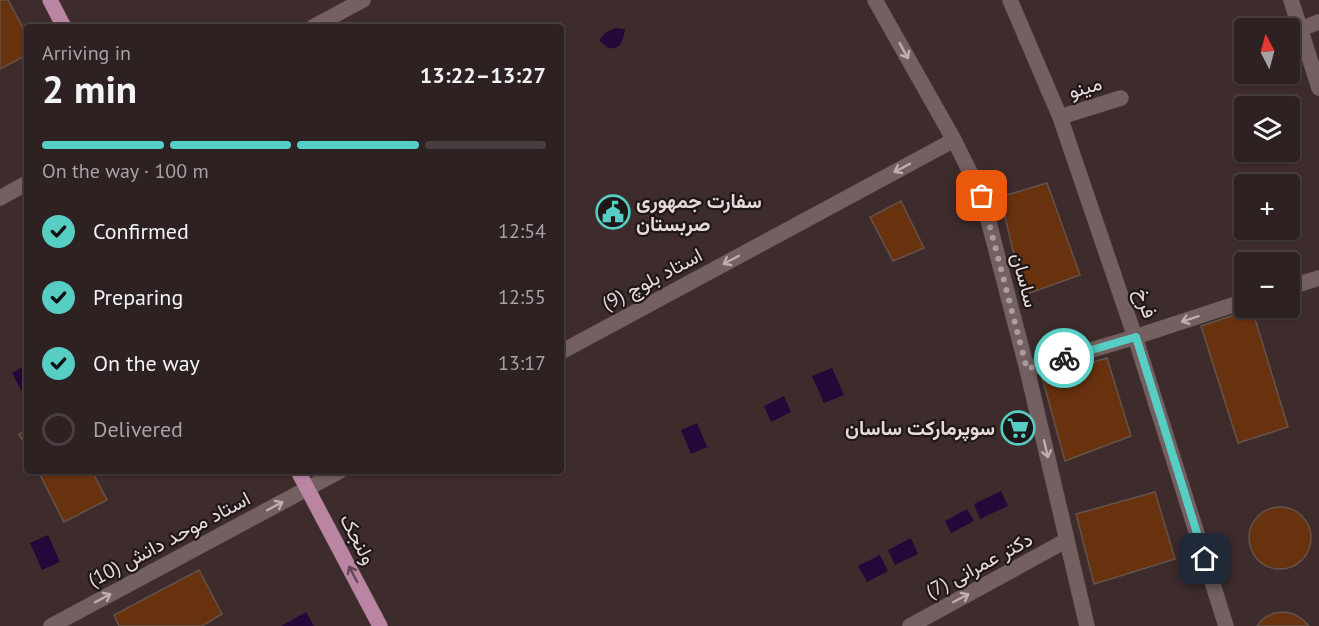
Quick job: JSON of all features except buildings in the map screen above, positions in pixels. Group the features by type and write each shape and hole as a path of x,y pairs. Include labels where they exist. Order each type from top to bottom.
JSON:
{"main road":[{"path":"50,0 62,24"},
{"name":"ولنجک","path":"300,474 380,626"}],"street":[{"path":"319,24 363,0"},
{"name":"ساسان","path":"875,0 954,140 982,196 1027,369 1087,626"},
{"name":"فرخ","path":"1010,0 1060,117 1136,337 1226,626"},
{"path":"1291,0 1297,18"},
{"path":"1319,22 1300,29 1319,88"},
{"name":"مینو","path":"1060,117 1121,98"},
{"name":"استاد بلوچ (9)","path":"564,350 954,140"},
{"path":"0,198 24,185"},
{"path":"1300,284 1319,278"},
{"path":"1027,369 1136,337 1234,305"},
{"path":"307,489 334,474"},
{"name":"استاد موحد دانش (10)","path":"51,626 307,489"},
{"name":"دکتر عمرانی (7)","path":"910,626 1068,540"}],"shaded area":[{"path":"615,28 625,29 622,40 615,48 607,47 599,40 605,33"},
{"path":"24,367 24,391 22,392 12,373"},
{"path":"832,368 844,395 824,403 812,376"},
{"path":"784,396 791,412 771,422 764,406"},
{"path":"697,423 707,447 691,454 681,430"},
{"path":"1001,491 1008,506 980,519 974,504"},
{"path":"967,509 974,521 951,533 945,521"},
{"path":"48,535 60,562 42,570 30,543"},
{"path":"911,538 918,554 895,565 888,550"},
{"path":"880,555 888,571 867,582 858,566"},
{"path":"306,612 314,626 281,626"}],"way so far":[{"path":"982,196 1027,369 1064,358"}],"place":[{"name":"سفارت جمهوری صربستان","path":"613,212"},
{"name":"سوپرمارکت ساسان","path":"1018,428"}],"route":[{"path":"1064,358 1136,337 1205,559"}]}
